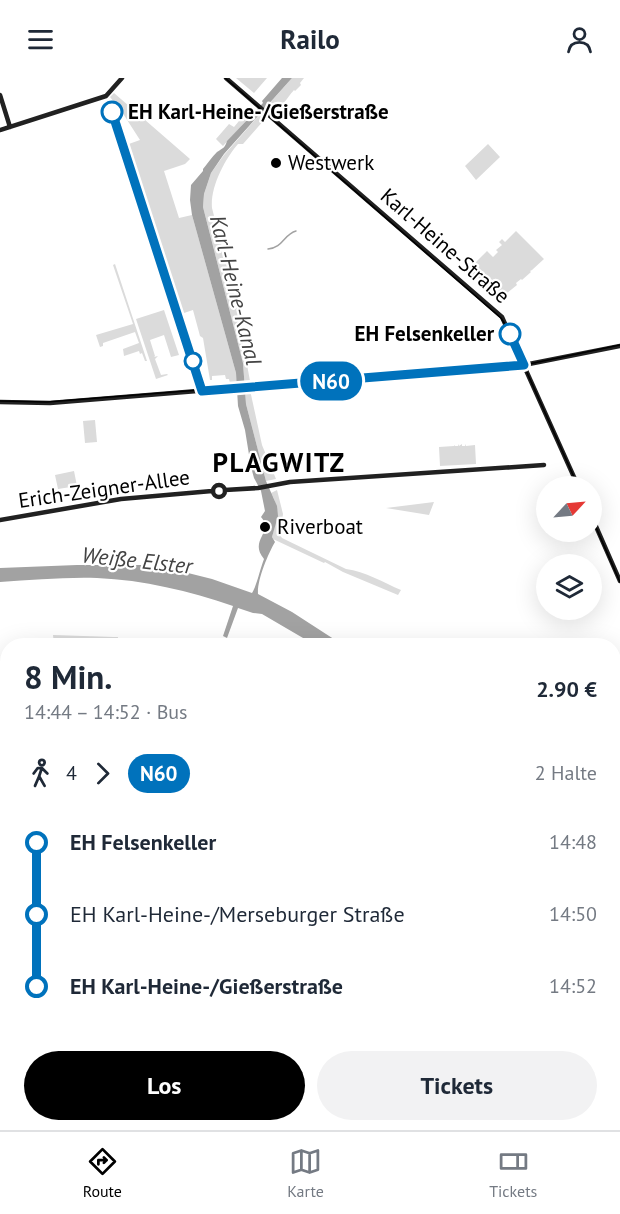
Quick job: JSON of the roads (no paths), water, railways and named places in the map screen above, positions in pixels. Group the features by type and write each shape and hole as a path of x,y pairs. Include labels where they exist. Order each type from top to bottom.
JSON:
{"street":[{"path":"0,130 106,96 122,78"},
{"name":"Karl-Heine-Straße","path":"226,78 502,317 574,476"},
{"path":"0,95 10,127"},
{"path":"0,402 50,403 524,365 620,346"},
{"path":"225,490 258,488 290,482 544,465"},
{"path":"218,484 222,485 225,490 223,496 220,497 214,495 212,491 218,484"},
{"name":"Erich-Zeigner-Allee","path":"0,520 114,500 212,491"},
{"path":"602,540 620,580"}],"waterway":[{"path":"268,249 277,246 296,231"}],"tram line":[{"path":"225,78 501,318 574,476"},
{"path":"0,401 47,402 529,364 620,345"},
{"path":"602,541 620,582"}],"place":[{"name":"EH Karl-Heine-/Gießerstraße","path":"112,112"},
{"name":"Westwerk","path":"276,163"},
{"name":"EH Felsenkeller","path":"510,334"},
{"name":"Riverboat","path":"265,527"}],"district":[{"name":"PLAGWITZ","path":"279,463"}],"water label":[{"name":"Karl-Heine-Kanal","path":"236,290"},
{"name":"Weiße Elster","path":"137,560"}]}
